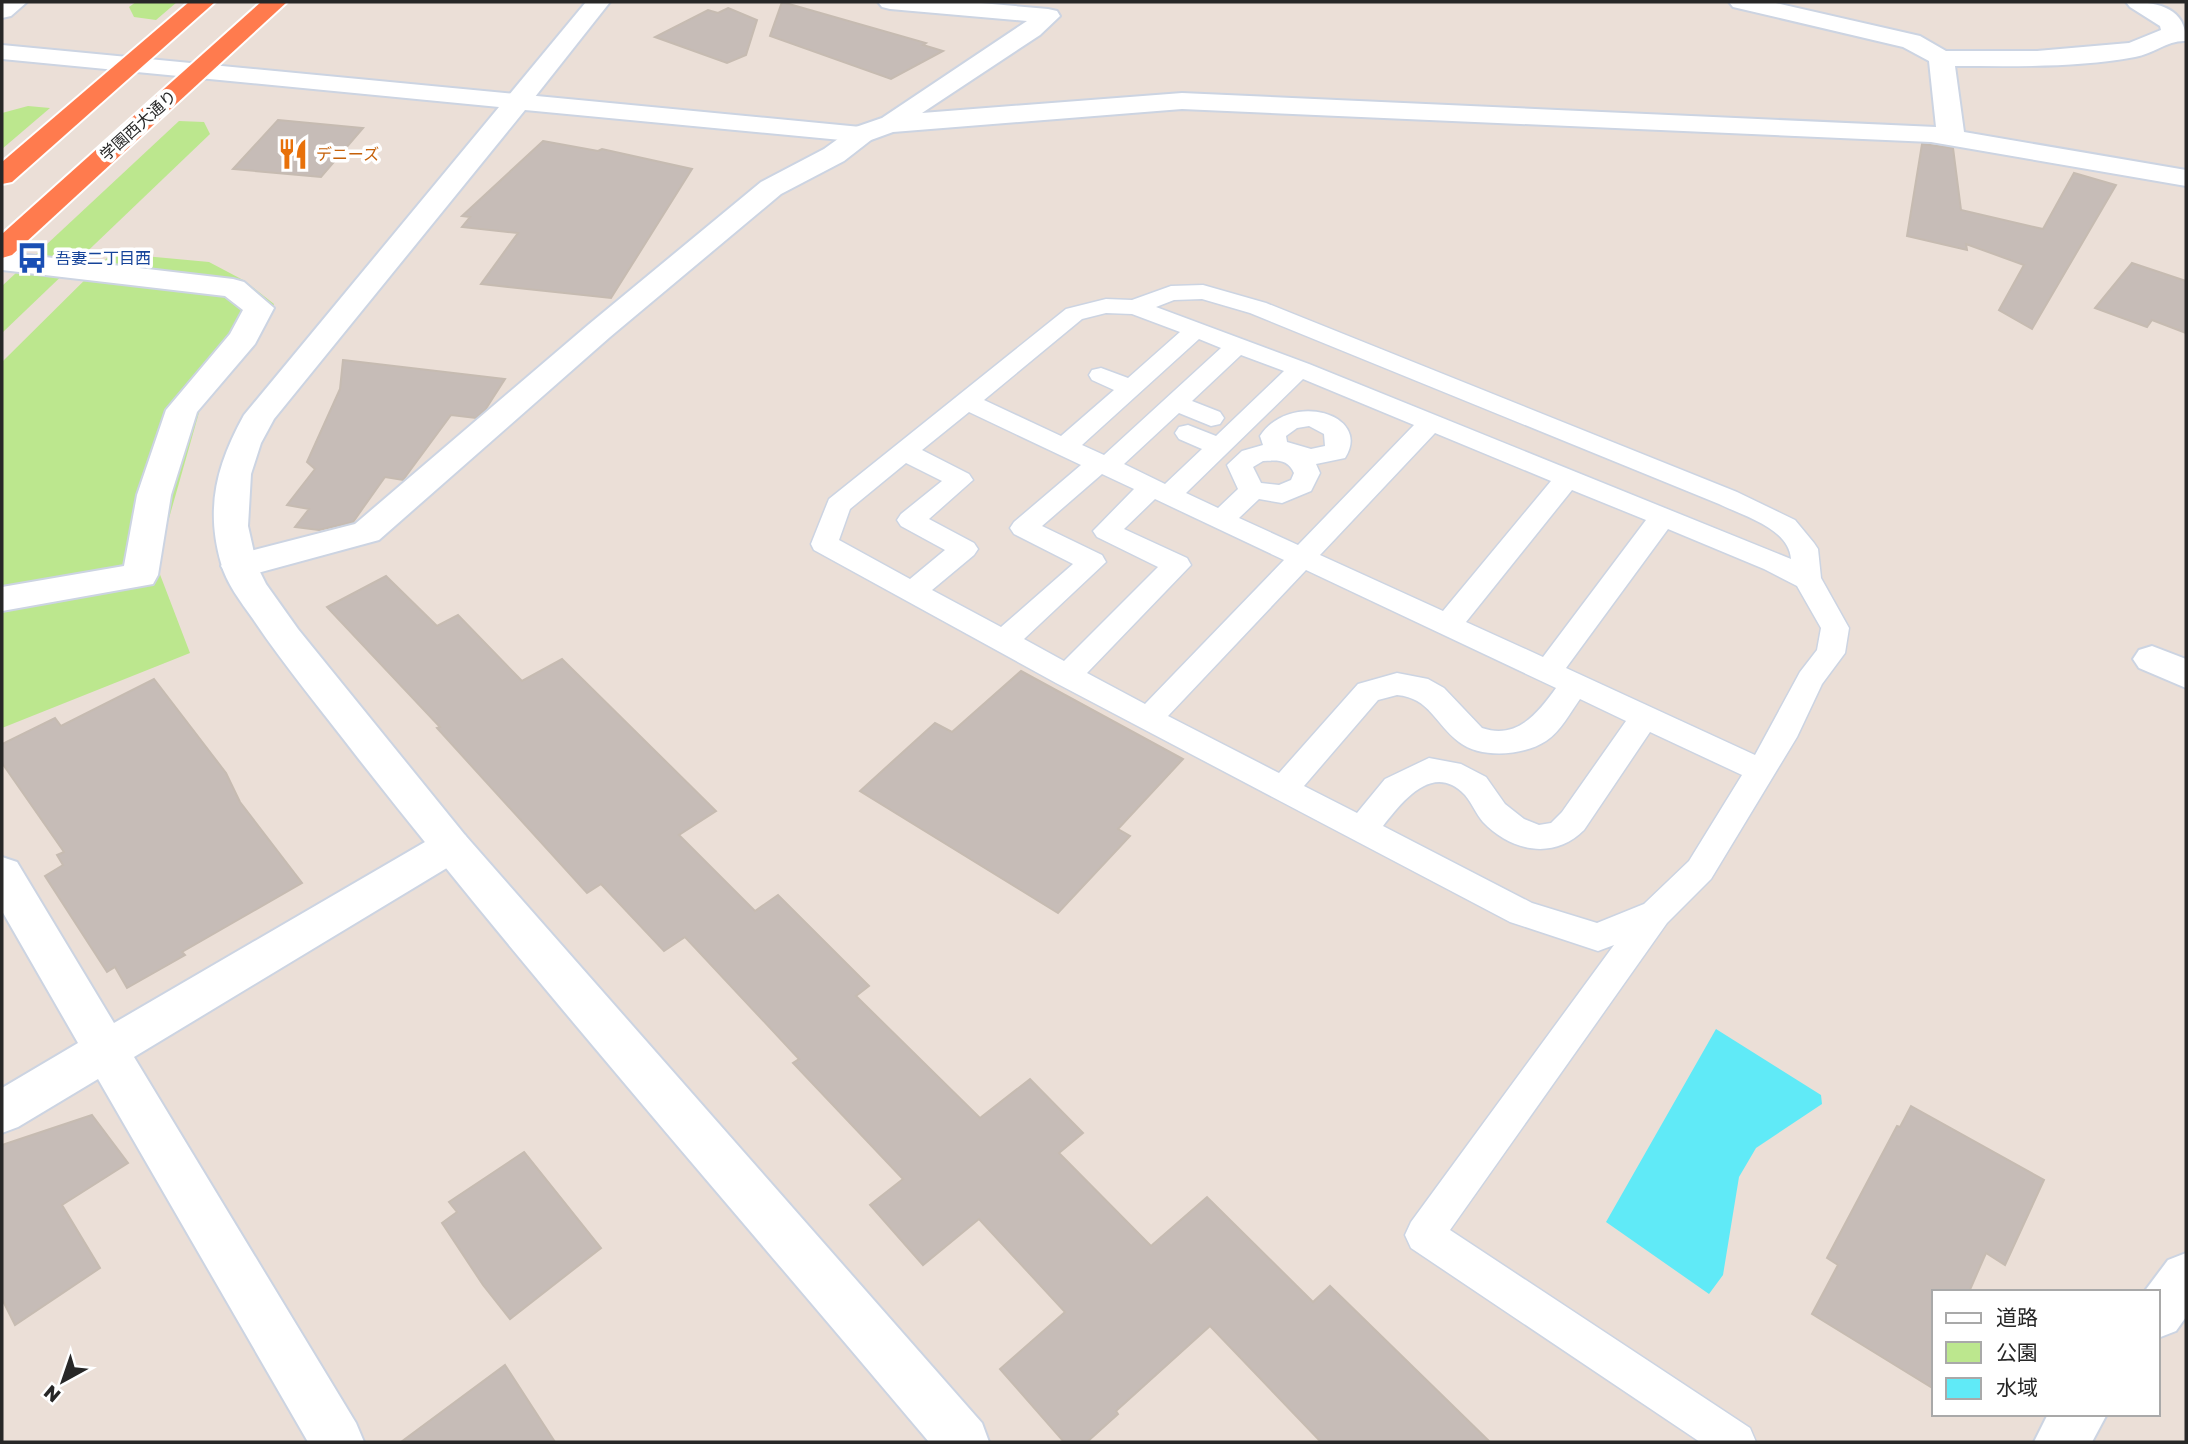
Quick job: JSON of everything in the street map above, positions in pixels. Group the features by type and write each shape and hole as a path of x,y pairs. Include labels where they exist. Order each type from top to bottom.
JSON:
{"highway":[{"path":"2,176 202,2"},
{"name":"学園西大通り","path":"2,249 275,2"}],"street":[{"path":"2,12 15,2"},
{"path":"598,2 260,415 245,443 234,474 231,526 239,566 251,589 285,638 451,846 963,1442"},
{"path":"890,2 1048,16"},
{"path":"1741,2 1911,41"},
{"path":"1868,10 1911,41 1941,58 2037,59 2134,50 2180,34 2172,23 2138,2"},
{"path":"239,566 367,531 599,331 771,188 834,155 1031,30 1048,16 1072,5"},
{"path":"2,52 518,101 875,129 1182,102 1931,134 2186,178"},
{"path":"1941,58 1951,137"},
{"path":"2,261 233,288 258,308 244,337 182,410 154,495 140,575 2,600"},
{"path":"2152,659 2186,674"},
{"path":"2,1112 451,846"},
{"path":"2,874 337,1442"},
{"path":"2160,1311 2186,1277"},
{"path":"2060,1442 2080,1416"}],"lane":[{"path":"1135,307 1171,293 1203,292 1258,308 1445,383 1728,498 1786,526 1804,550 1807,579"},
{"path":"1656,913 1598,937 1522,913 1066,676 824,544 838,505 1074,314 1106,306 1135,307 1300,369 1429,424 1774,562 1807,579 1821,599 1835,628 1831,653 1810,679 1786,729 1700,870 1656,913 1424,1235 1736,1442"},
{"path":"1064,447 1196,330"},
{"path":"1003,642 1092,562 1023,528 1176,403 1238,345"},
{"path":"1066,676 1177,565 1106,531 1219,447 1300,369"},
{"path":"1101,375 1131,387"},
{"path":"968,402 1761,771"},
{"path":"1176,403 1211,418"},
{"path":"1336,452 1339,443 1336,431 1321,420 1304,418 1276,429 1273,436 1276,446 1288,453 1301,460 1307,473 1302,485 1282,494 1253,490 1245,481 1240,465 1247,457 1259,453 1288,453 1311,457 1336,452 1384,471"},
{"path":"1148,719 1429,424"},
{"path":"1188,433 1219,447"},
{"path":"905,452 960,480 910,520 964,549 911,593"},
{"path":"1448,624 1567,480"},
{"path":"1222,519 1253,490"},
{"path":"1548,671 1662,518"},
{"path":"1283,789 1368,692 1384,685 1405,683 1427,688 1461,729 1483,742 1501,744 1538,732 1575,684"},
{"path":"1362,830 1396,787 1429,770 1450,772 1475,785 1494,813 1513,828 1537,838 1560,834 1573,821 1645,717"}],"green space":[{"path":"136,2 177,2 156,20 134,17 129,7"},
{"path":"28,106 50,108 2,149 2,113"},
{"path":"179,121 204,122 210,134 2,333 2,286"},
{"path":"112,253 209,262 245,281 274,304 257,340 200,409 156,564 190,653 2,728 2,362"}],"water":[{"path":"1716,1029 1821,1095 1822,1104 1756,1148 1739,1177 1723,1275 1709,1294 1606,1222"}],"building":[{"path":"782,2 926,43 923,45 943,51 891,79 770,36"},
{"path":"728,8 757,20 746,55 727,63 655,37 708,10 718,13"},
{"path":"278,120 363,128 321,177 233,169"},
{"path":"543,141 598,151 602,149 692,169 611,298 481,284 518,233 462,227 470,217 462,216"},
{"path":"1922,144 1953,148 1961,210 2043,229 2074,173 2116,185 2032,329 1999,310 2024,265 1966,244 1967,250 1907,236"},
{"path":"2132,263 2186,281 2186,333 2152,320 2147,327 2095,308"},
{"path":"343,360 505,379 485,410 476,418 451,415 403,480 385,477 353,522 319,530 295,527 309,509 287,505 315,469 307,462 340,389"},
{"path":"386,576 437,626 458,615 522,681 562,659 716,811 679,835 755,911 778,895 869,986 856,996 980,1118 1030,1079 1083,1133 1059,1153 1151,1246 1207,1197 1313,1302 1330,1286 1490,1442 1321,1442 1210,1326 1116,1411 1118,1414 1087,1442 1064,1442 1000,1369 1065,1312 979,1219 923,1265 870,1205 903,1179 793,1063 799,1059 685,937 664,951 601,884 587,893 437,728 440,727 327,607"},
{"path":"1021,671 1183,759 1118,829 1130,836 1058,913 860,791 935,723 952,732"},
{"path":"154,679 226,773 240,802 302,883 182,952 185,955 127,988 115,967 107,972 45,876 63,865 57,855 64,852 2,763 2,744 55,718 61,726"},
{"path":"1911,1106 2044,1180 2005,1265 1986,1253 1970,1290 1932,1290 1932,1388 1812,1314 1838,1265 1827,1258 1897,1126 1900,1127"},
{"path":"92,1115 128,1163 62,1205 100,1268 15,1325 2,1299 2,1145"},
{"path":"524,1152 601,1248 510,1319 483,1285 442,1223 457,1212 449,1202"},
{"path":"505,1365 555,1442 401,1442"}],"place":[{"name":"デニーズ","path":"293,154"},
{"name":"吾妻二丁目西","path":"32,258"}]}
